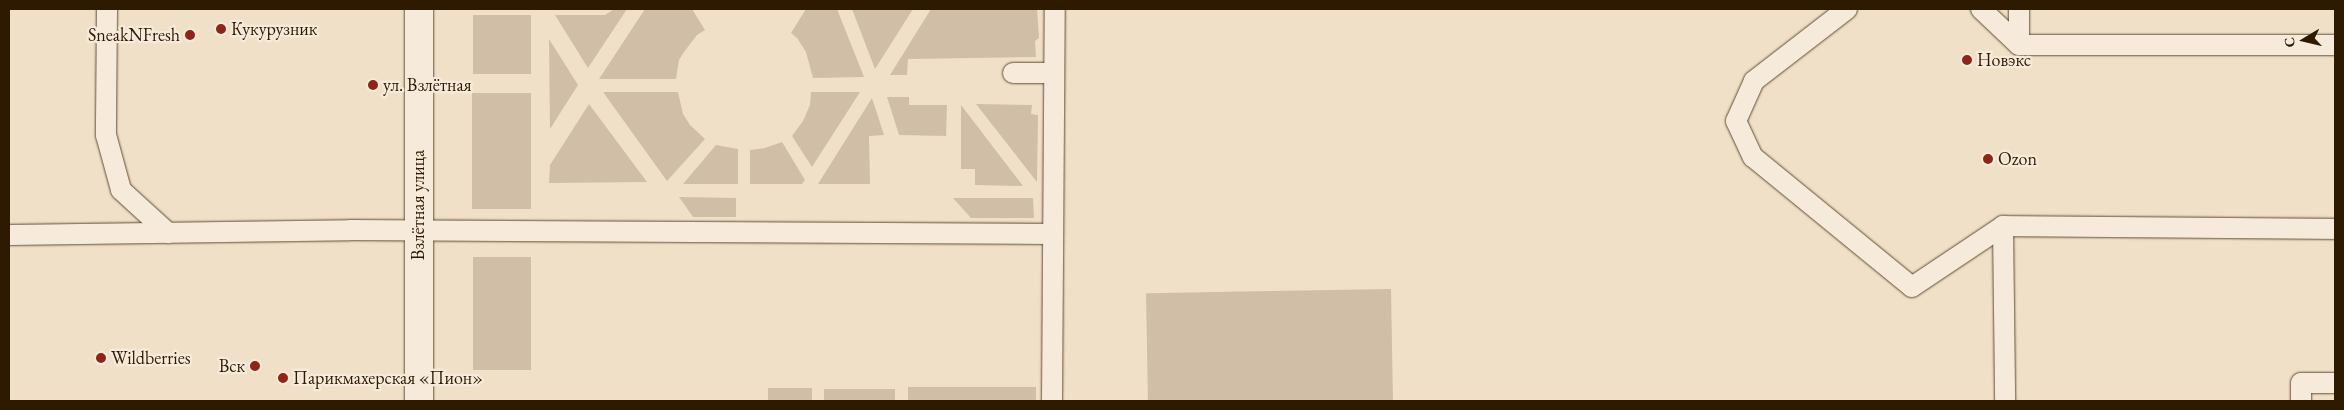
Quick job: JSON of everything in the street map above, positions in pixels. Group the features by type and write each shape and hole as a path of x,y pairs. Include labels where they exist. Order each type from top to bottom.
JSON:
{"street":[{"name":"Взлётная улица","path":"418,401 419,9"}],"lane":[{"path":"107,9 106,135 121,190 168,233"},
{"path":"1052,401 1055,9"},
{"path":"1848,9 1754,81 1736,121 1753,156 1912,287 2003,226 2335,229"},
{"path":"1981,9 2019,45 2335,45"},
{"path":"2018,9 2019,45"},
{"path":"1013,73 1054,73"},
{"path":"2003,226 2005,401"},
{"path":"9,235 418,231 1052,234"},
{"path":"2300,401 2300,383 2335,383"}],"shaded area":[{"path":"614,9 627,9 588,68 555,15 605,15"},
{"path":"645,9 692,9 705,30 697,35 679,60 676,79 599,79"},
{"path":"806,9 837,9 864,77 813,78 806,52 797,38 791,33"},
{"path":"852,9 913,9 875,69"},
{"path":"931,9 1037,9 1039,38 1035,41 1036,57 908,59 907,75 890,75"},
{"path":"473,15 531,15 531,74 473,74"},
{"path":"549,39 578,85 550,129"},
{"path":"603,92 678,92 683,114 690,125 705,139 667,181"},
{"path":"811,92 860,92 812,167 792,136 803,121 810,105"},
{"path":"472,93 531,93 531,209 472,209"},
{"path":"887,97 909,97 909,105 947,105 946,136 899,135"},
{"path":"872,98 884,135 869,136 870,184 818,184"},
{"path":"589,104 647,182 549,183 550,165"},
{"path":"976,104 1032,105 1031,114 1038,115 1037,182"},
{"path":"961,105 1023,186 975,185 975,169 961,169"},
{"path":"782,142 805,180 802,184 750,184 750,150 765,148"},
{"path":"716,145 738,149 738,184 683,184"},
{"path":"679,197 736,198 736,217 693,217"},
{"path":"953,198 1033,198 1034,218 971,218"},
{"path":"473,257 531,257 531,370 473,370"},
{"path":"1391,289 1393,401 1148,401 1146,293"},
{"path":"908,387 1036,387 1036,401 908,401"},
{"path":"768,388 812,388 812,401 768,401"},
{"path":"824,389 895,389 895,401 824,401"}],"place":[{"name":"Кукурузник","path":"221,29"},
{"name":"SneakNFresh","path":"190,35"},
{"name":"Новэкс","path":"1967,60"},
{"name":"ул. Взлётная","path":"373,85"},
{"name":"Ozon","path":"1988,159"},
{"name":"Wildberries","path":"101,358"},
{"name":"Вск","path":"255,366"},
{"name":"Парикмахерская «Пион»","path":"283,378"}]}
